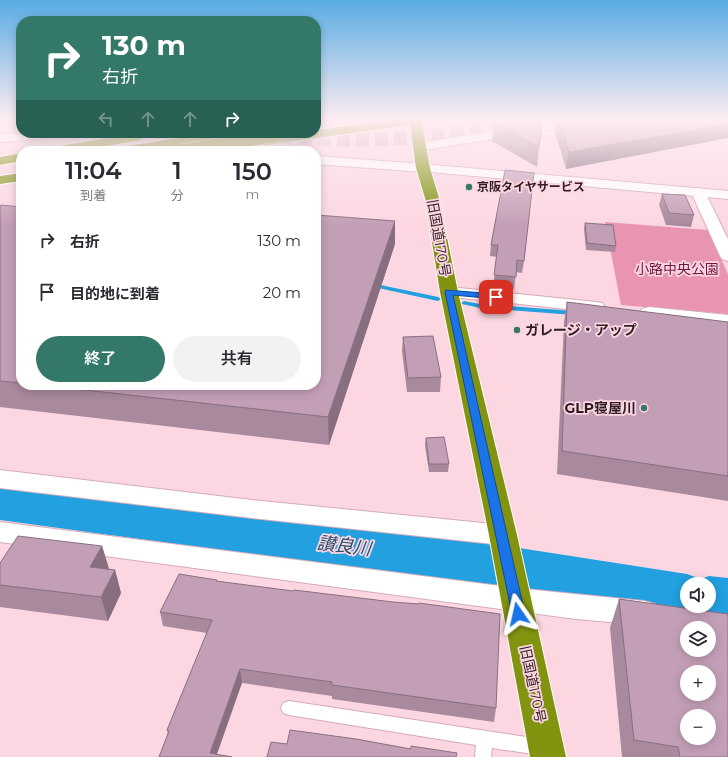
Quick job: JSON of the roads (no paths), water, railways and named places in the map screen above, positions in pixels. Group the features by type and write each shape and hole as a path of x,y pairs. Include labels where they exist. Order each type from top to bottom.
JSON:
{"highway":[{"name":"旧国道170号","path":"420,154 432,198 449,292 548,753"},
{"path":"0,161 16,158"},
{"path":"0,170 16,168"},
{"path":"0,181 16,179"}],"street":[{"path":"321,160 728,195"},
{"path":"698,192 728,256"},
{"path":"449,292 612,309"},
{"path":"635,311 728,321"},
{"path":"0,480 503,540"},
{"path":"0,532 514,595 576,607 667,615"}],"lane":[{"path":"289,708 485,738 548,753"},
{"path":"483,757 485,738"}],"waterway":[{"path":"371,285 438,299"},
{"path":"464,303 480,306 574,313"},
{"name":"讃良川","path":"0,501 468,562 680,598"},
{"name":"讃良川","path":"716,602 728,603"}],"place":[{"name":"京阪タイヤサービス","path":"469,187"},
{"name":"ガレージ・アップ","path":"517,330"},
{"name":"GLP寝屋川","path":"644,408"}],"park label":[{"name":"小路中央公園","path":"677,269"}]}
